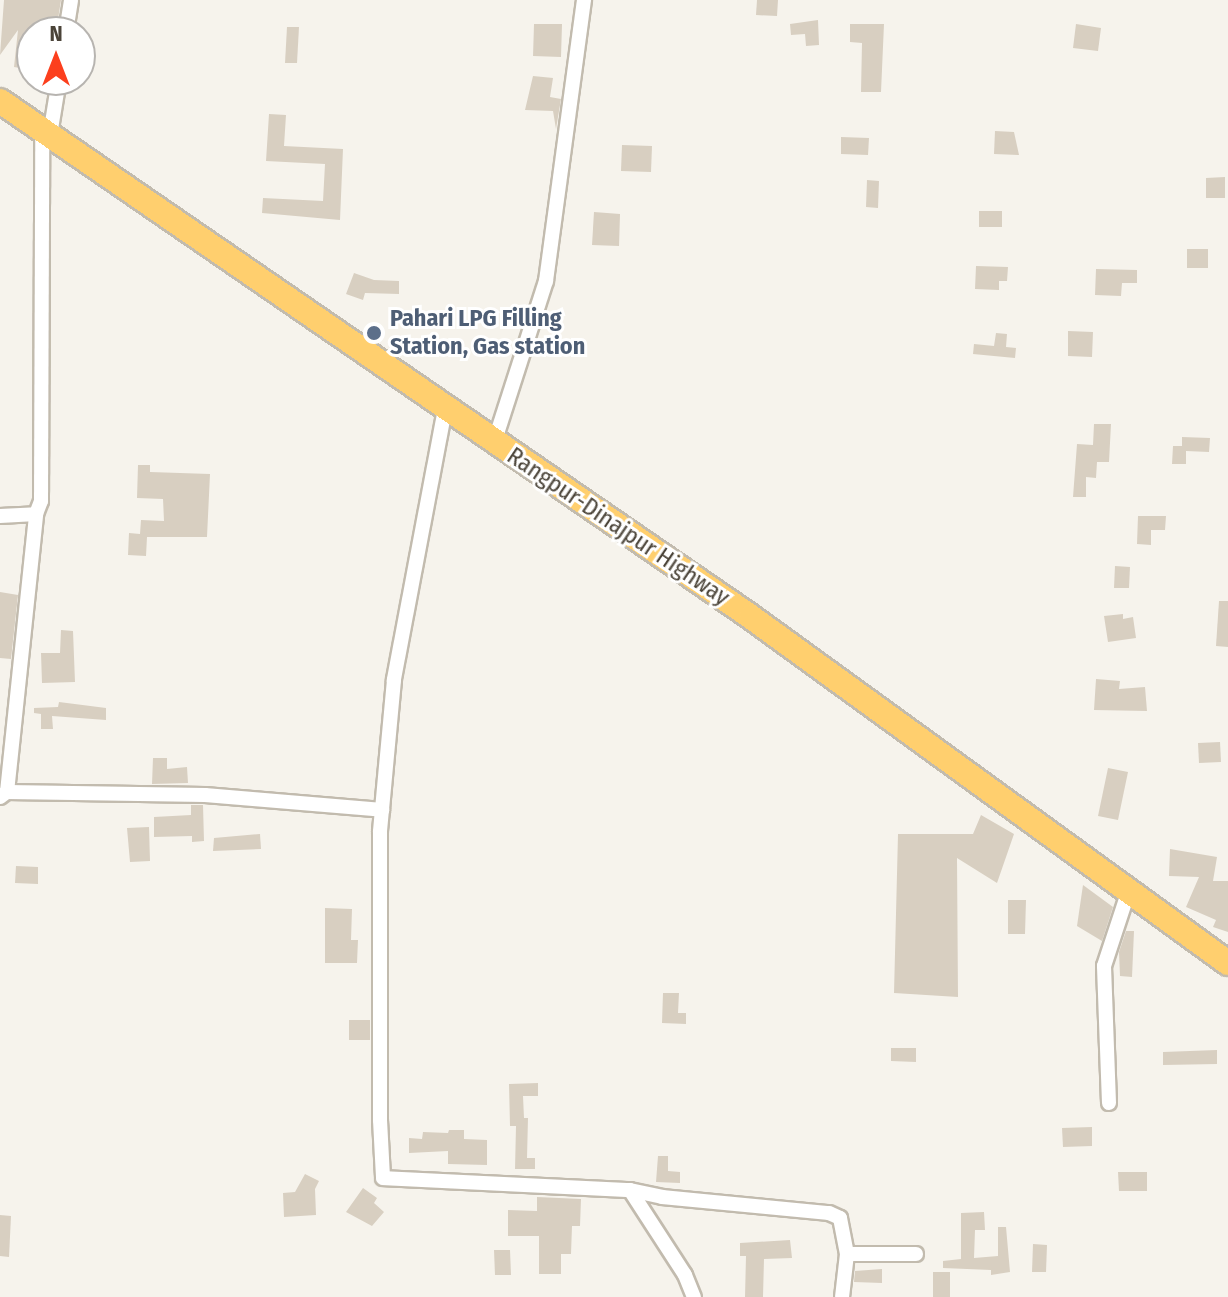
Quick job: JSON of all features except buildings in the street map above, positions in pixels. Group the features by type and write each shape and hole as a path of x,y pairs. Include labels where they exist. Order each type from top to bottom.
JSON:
{"highway":[{"name":"Rangpur-Dinajpur Highway","path":"0,101 751,617 1228,963"}],"street":[{"path":"494,443 546,281 584,0"},
{"path":"55,96 46,132 41,501 36,514 3,794 205,795 382,810"},
{"path":"445,409 394,680 382,810 380,1120 383,1178 630,1190 662,1197 819,1209 840,1218 847,1254 842,1297"},
{"path":"0,516 36,514"},
{"path":"1109,1103 1104,966 1129,890"},
{"path":"630,1190 685,1275 694,1297"},
{"path":"847,1254 916,1254"}],"place":[{"name":"Pahari LPG Filling Station, Gas station","path":"374,333"}]}
